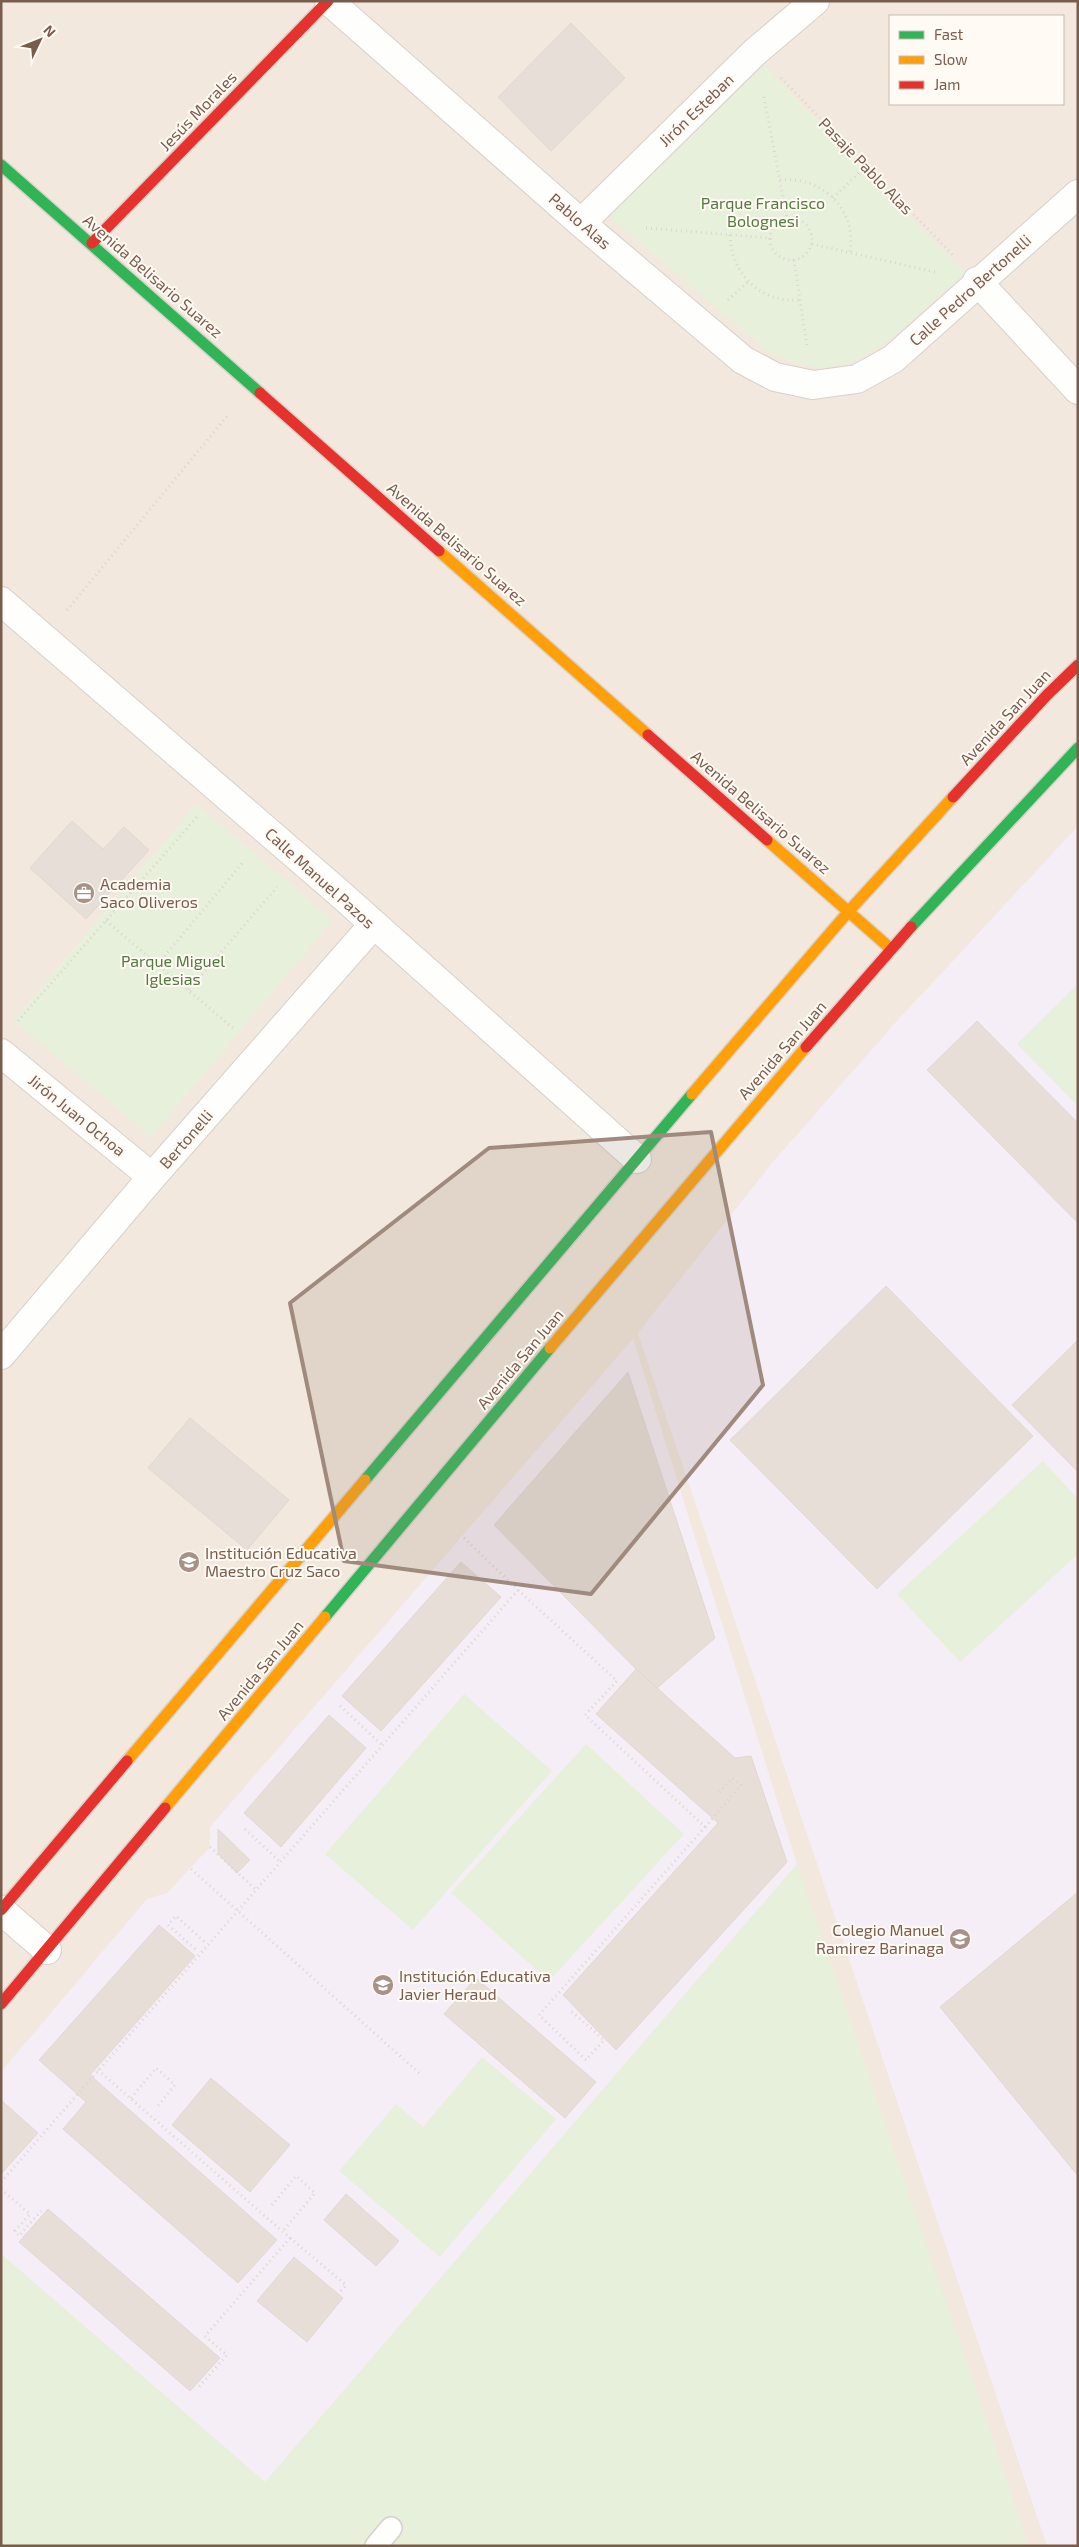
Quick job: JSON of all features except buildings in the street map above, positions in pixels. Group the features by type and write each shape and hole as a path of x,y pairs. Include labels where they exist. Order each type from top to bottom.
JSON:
{"main road":[{"name":"Jesús Morales","path":"92,243 329,1"},
{"name":"Avenida Belisario Suarez","path":"1,165 92,243 891,949"},
{"name":"Avenida San Juan","path":"1,1910 849,911 1047,695 1078,665"},
{"name":"Avenida San Juan","path":"1,2004 673,1201 891,949 1078,748"}],"street":[{"name":"Pablo Alas","path":"329,1 581,223 743,360 775,377 813,385 857,379"},
{"name":"Jirón Esteban","path":"581,223 755,52 816,1"},
{"name":"Calle Pedro Bertonelli","path":"857,379 893,359 977,281 1078,194"},
{"path":"977,281 1078,390"},
{"name":"Calle Manuel Pazos","path":"1,600 220,790 637,1159"},
{"name":"Bertonelli","path":"1,1356 152,1177 373,925"},
{"name":"Jirón Juan Ochoa","path":"1,1053 152,1177"},
{"path":"1,1910 47,1950"}],"lane":[{"path":"376,2546 391,2528"}],"path":[{"name":"Pasaje Pablo Alas","path":"755,52 977,281"},
{"path":"755,52 787,218"},
{"path":"833,198 866,166"},
{"path":"780,180 808,182 826,191 841,205 849,224 850,252"},
{"path":"794,217 807,224 811,230 812,244 804,256 794,260 777,256 773,250 770,238 775,224 794,217"},
{"path":"641,228 770,238"},
{"path":"730,235 730,245 736,265 748,282 762,293 800,300"},
{"path":"812,244 977,281"},
{"path":"794,260 813,385"},
{"path":"45,637 252,385"},
{"path":"14,1026 220,790"},
{"path":"158,964 250,854"},
{"path":"189,990 282,881"},
{"path":"106,921 234,1029"},
{"path":"20,1019 27,1025"},
{"path":"228,1037 241,1022"},
{"path":"462,1536 617,1681 585,1715 705,1827"},
{"path":"1,2182 236,1910 518,1590"},
{"path":"340,1706 382,1744"},
{"path":"570,2010 604,2040 586,2060 539,2015 741,1785 732,1778 719,1793"},
{"path":"245,1829 279,1861"},
{"path":"210,1847 255,1889"},
{"path":"191,1868 419,2073"},
{"path":"195,1949 168,1925 176,1916 207,1944"},
{"path":"131,2098 156,2068 175,2085 158,2106"},
{"path":"98,2070 346,2285 338,2294"},
{"path":"272,2205 296,2176 316,2193 283,2231"},
{"path":"1,2189 30,2214 15,2232 19,2236 41,2211"},
{"path":"197,2389 227,2355 205,2336 290,2238"}],"highlighted area":[{"path":"711,1132 763,1385 591,1594 344,1561 290,1303 489,1148"}],"shaded area":[{"path":"1,1 1078,1 1078,2546 1,2546"},
{"name":"Colegio Manuel Ramirez Barinaga","path":"1078,826 1078,2546 1047,2546 638,1333 772,1163 897,1021"},
{"name":"Institución Educativa Javier Heraud","path":"633,1339 797,1864 265,2482 1,2254 1,2072 147,1899 167,1893 210,1847 210,1827"}],"green space":[{"name":"Parque Francisco Bolognesi","path":"764,65 965,273 894,336 878,348 846,364 829,367 812,366 792,362 770,353 609,217"},
{"name":"Parque Miguel Iglesias","path":"196,804 333,920 151,1137 13,1020"},
{"path":"1078,984 1078,1106 1017,1044"},
{"path":"1043,1461 1078,1499 1078,1554 960,1662 897,1594"},
{"path":"464,1694 552,1771 413,1930 325,1854"},
{"path":"586,1744 684,1834 549,1981 451,1893"},
{"path":"797,1864 1029,2546 1,2546 1,2254 265,2482"},
{"path":"482,2057 556,2119 440,2257 339,2171 396,2104 423,2127"}],"traffic: fast":[{"path":"1,165 260,393"},
{"path":"911,927 1078,748"},
{"path":"365,1480 692,1094"},
{"path":"325,1617 550,1348"}],"traffic: slow":[{"path":"439,551 648,735"},
{"path":"692,1094 849,911 953,797"},
{"path":"767,840 891,949"},
{"path":"550,1348 806,1047"},
{"path":"127,1761 365,1480"},
{"path":"165,1808 325,1617"}],"traffic: jam":[{"path":"92,243 328,1"},
{"path":"260,393 439,551"},
{"path":"953,797 1047,695 1078,665"},
{"path":"648,735 767,840"},
{"path":"806,1047 911,927"},
{"path":"1,1910 127,1761"},
{"path":"1,2004 165,1808"}],"place":[{"name":"Academia Saco Oliveros","path":"84,893"},
{"name":"Institución Educativa Maestro Cruz Saco","path":"189,1562"},
{"name":"Colegio Manuel Ramirez Barinaga","path":"960,1939"},
{"name":"Institución Educativa Javier Heraud","path":"383,1985"}]}
